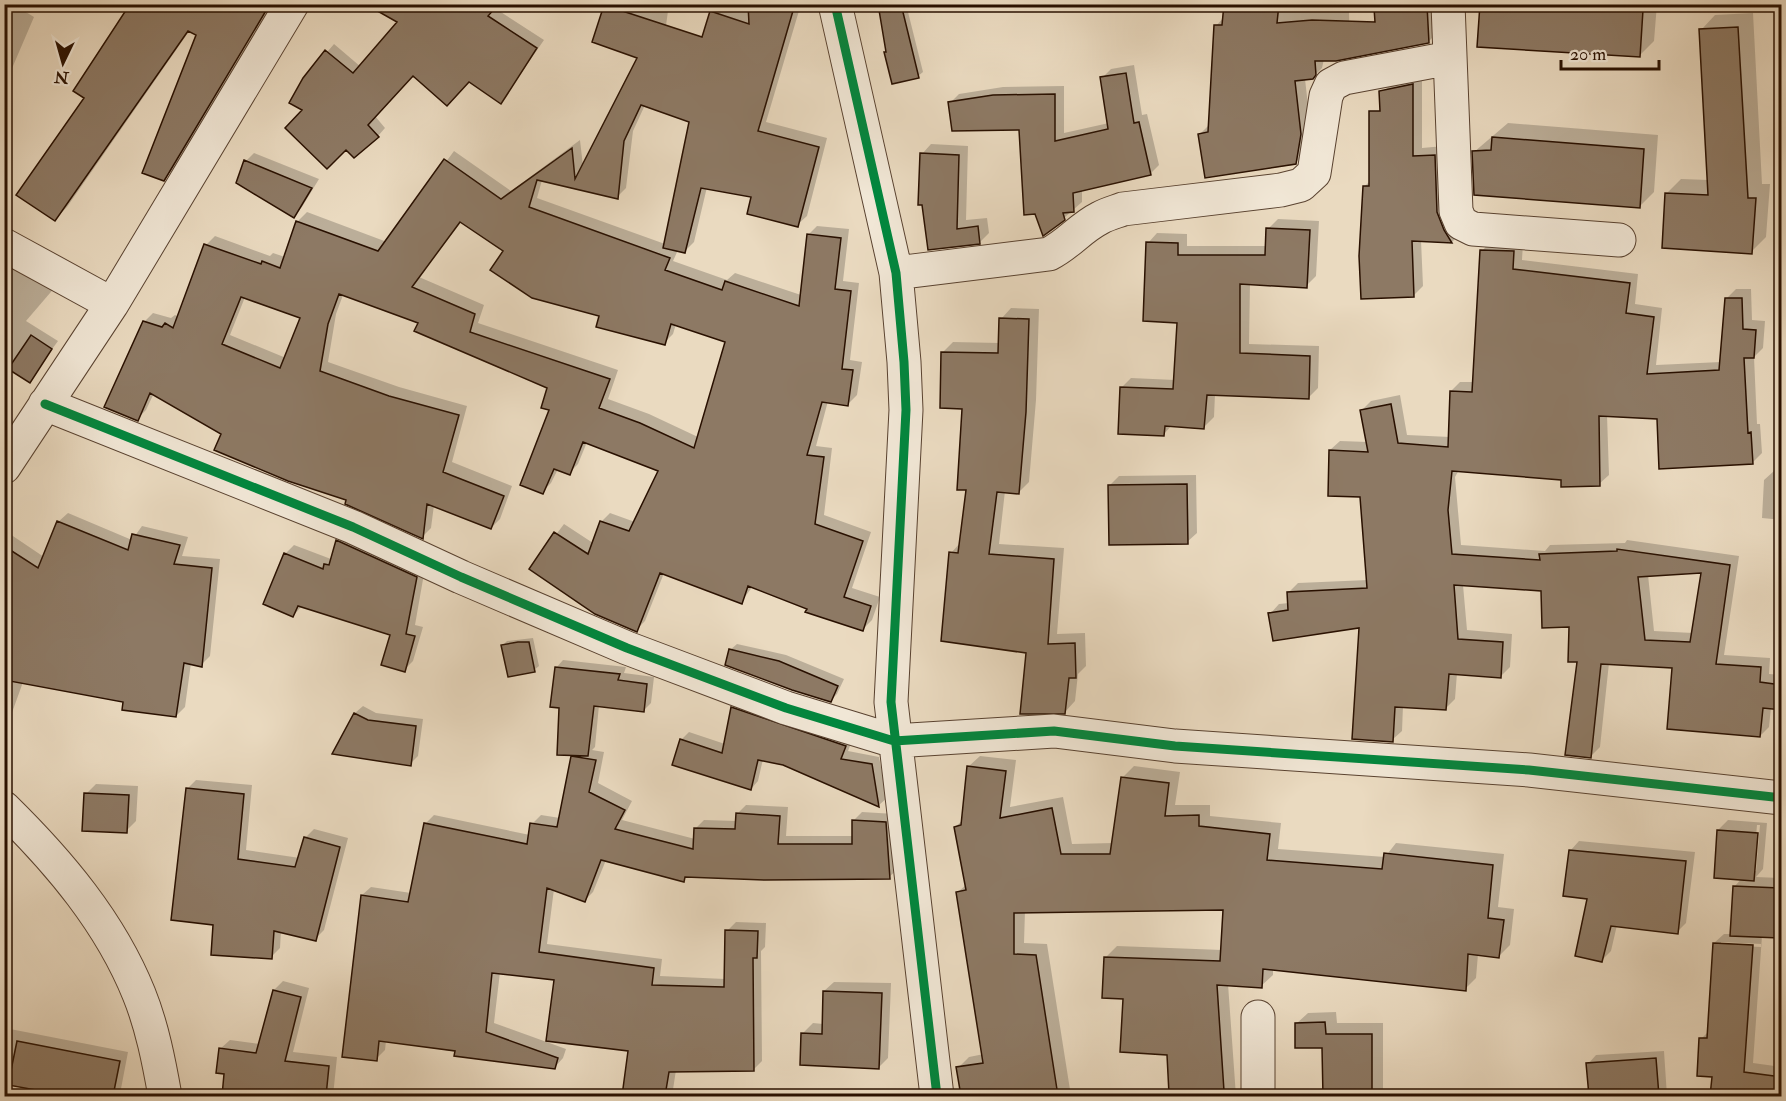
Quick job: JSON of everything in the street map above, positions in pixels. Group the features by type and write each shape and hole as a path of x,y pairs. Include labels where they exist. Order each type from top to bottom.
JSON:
{"street":[{"path":"4,466 112,304 292,4"},
{"path":"835,4 896,273 906,410 892,654 894,741 937,1096"},
{"path":"1448,4 1456,211 1461,223 1473,229 1619,240"},
{"path":"896,273 1049,254 1066,246 1081,230 1100,217 1123,209 1281,190 1301,185 1314,173 1326,96 1331,85 1344,78 1450,58"},
{"path":"4,245 112,304"},
{"path":"45,404 353,526 461,577 627,648 786,708 894,741 1054,731 1174,746 1529,770 1782,798"},
{"path":"4,808 42,844 82,894 111,937 139,994 157,1053 165,1096"},
{"path":"1258,1017 1258,1096"}],"building":[{"path":"130,4 270,4 164,181 142,173 196,35 188,31 55,221 16,195 84,98 73,91"},
{"path":"365,4 499,4 488,16 537,48 501,104 469,82 447,106 413,76 368,125 379,137 354,158 346,150 327,169 285,128 302,110 289,103 303,78 325,50 353,73 397,22"},
{"path":"748,4 795,4 758,131 819,147 798,227 747,214 751,197 701,188 685,253 663,248 689,122 641,105 624,141 618,199 537,180 529,207 670,258 665,270 722,290 725,281 799,306 807,234 841,238 835,289 851,291 842,369 853,370 848,406 822,402 807,455 824,457 815,524 863,541 844,597 871,606 863,631 805,612 807,609 748,586 742,604 660,573 637,632 595,614 529,569 554,532 588,554 600,521 629,531 658,471 583,442 570,475 554,469 543,494 520,485 549,410 541,408 547,388 414,331 418,323 339,294 328,324 320,371 389,396 459,415 443,472 504,496 491,529 427,504 423,539 345,504 346,500 288,481 214,450 221,434 150,393 138,421 104,407 143,321 162,327 165,323 173,328 204,244 261,264 262,261 280,268 296,221 378,251 444,159 501,199 572,148 575,179 637,58 592,42 604,5 702,37 710,11 749,24","holes":["460,222 503,251 490,270 532,298 599,316 596,327 665,345 671,324 725,342 694,448 640,423 599,408 610,379 470,332 475,314 412,287","241,297 300,318 280,368 222,344"]},
{"path":"878,4 901,4 919,78 892,84 884,52 886,52"},
{"path":"1224,4 1279,4 1277,23 1312,20 1375,22 1374,8 1427,5 1429,43 1336,61 1315,61 1316,75 1313,79 1295,81 1301,134 1296,164 1205,178 1198,134 1208,132 1214,25 1222,25"},
{"path":"1480,4 1551,4 1643,10 1640,57 1477,47"},
{"path":"1738,27 1748,198 1756,198 1752,254 1662,248 1665,193 1708,195 1699,29"},
{"path":"1126,73 1134,123 1139,122 1151,175 1073,193 1074,212 1063,213 1065,220 1043,236 1035,214 1024,215 1019,130 952,131 948,102 993,95 1055,94 1055,141 1108,129 1100,77"},
{"path":"1413,84 1413,156 1435,155 1437,212 1452,243 1412,241 1414,297 1361,299 1359,256 1363,186 1369,186 1369,111 1380,111 1379,91"},
{"path":"1492,137 1644,149 1640,208 1474,195 1472,151 1491,150"},
{"path":"920,153 959,155 957,229 978,226 980,244 928,250 922,205 918,205"},
{"path":"244,160 312,188 294,218 236,183"},
{"path":"1266,228 1310,230 1307,288 1240,284 1240,353 1310,356 1309,399 1207,395 1204,429 1165,426 1164,436 1118,434 1120,387 1173,389 1177,323 1143,321 1146,242 1178,243 1178,255 1265,255"},
{"path":"1480,250 1514,251 1513,269 1630,283 1626,313 1654,317 1647,374 1719,370 1725,298 1742,298 1743,329 1756,330 1754,358 1744,358 1748,433 1751,432 1753,464 1659,469 1657,419 1599,416 1600,486 1561,487 1561,480 1452,471 1448,510 1452,554 1540,560 1539,554 1617,551 1617,549 1730,565 1716,664 1761,667 1760,682 1782,685 1782,710 1763,708 1760,737 1667,729 1672,668 1601,664 1591,758 1565,755 1577,662 1568,662 1569,627 1542,628 1541,591 1454,585 1458,639 1503,642 1501,678 1449,674 1446,710 1395,707 1393,742 1352,739 1359,628 1273,641 1268,613 1288,610 1287,592 1367,588 1360,497 1328,496 1329,450 1368,452 1360,410 1391,404 1398,443 1448,447 1450,391 1472,392","holes":["1701,573 1690,642 1645,640 1638,577"]},
{"path":"999,318 1029,319 1026,412 1019,494 997,492 989,554 1054,559 1048,644 1075,643 1076,678 1069,678 1065,714 1020,714 1026,653 941,641 949,552 958,553 966,490 957,490 962,409 940,408 941,352 998,353"},
{"path":"31,335 52,349 30,383 8,369"},
{"path":"1187,484 1188,544 1109,545 1108,485"},
{"path":"57,521 128,550 132,534 180,545 174,564 212,568 202,667 184,663 176,717 122,710 123,702 4,680 4,546 38,568"},
{"path":"336,540 417,577 406,634 415,636 405,672 381,665 390,635 298,606 293,617 263,604 284,553 323,569 324,564 329,565"},
{"path":"529,642 535,672 508,677 501,645"},
{"path":"729,649 779,661 838,686 831,702 792,690 725,665"},
{"path":"555,667 620,674 618,680 647,684 644,712 594,706 588,756 557,755 559,708 550,707"},
{"path":"731,707 846,746 841,759 872,764 879,807 783,765 758,760 751,790 672,765 680,739 722,753"},
{"path":"354,713 368,720 416,726 411,766 332,754"},
{"path":"571,756 596,760 589,792 625,810 615,829 693,849 694,828 735,829 736,813 780,816 778,844 852,844 852,820 886,822 890,879 765,880 685,877 684,882 601,860 585,902 547,888 539,952 654,968 652,985 724,987 725,930 758,931 757,958 753,958 754,1071 669,1072 665,1096 622,1096 628,1051 546,1041 554,980 492,973 486,1032 558,1058 555,1069 454,1056 455,1051 379,1041 377,1061 342,1057 361,895 408,902 424,823 527,844 530,823 557,827"},
{"path":"967,766 1006,771 1000,818 1052,808 1061,854 1110,854 1121,777 1169,783 1165,816 1199,815 1199,826 1270,834 1267,860 1382,869 1384,853 1493,865 1488,918 1504,920 1499,958 1468,954 1466,991 1263,969 1262,988 1217,985 1224,1091 1169,1094 1167,1055 1120,1052 1123,999 1102,998 1104,957 1220,961 1223,910 1014,913 1014,954 1036,955 1058,1096 961,1096 956,1067 983,1063 956,892 966,890 954,827 961,825"},
{"path":"186,788 244,794 238,859 295,867 304,837 340,847 316,941 274,931 272,959 211,955 213,925 171,920"},
{"path":"84,793 129,795 127,833 82,831"},
{"path":"1717,830 1758,833 1754,881 1714,878"},
{"path":"1569,850 1686,861 1678,934 1611,926 1602,962 1575,956 1587,899 1563,896"},
{"path":"1733,886 1782,888 1782,938 1730,936"},
{"path":"1713,943 1753,945 1744,1072 1782,1077 1782,1096 1710,1096 1712,1077 1697,1076 1699,1038 1707,1038"},
{"path":"273,990 301,997 285,1061 329,1066 326,1096 222,1096 224,1074 216,1073 219,1048 256,1053"},
{"path":"823,991 882,993 879,1069 800,1065 801,1033 822,1034"},
{"path":"1325,1022 1326,1034 1372,1034 1372,1096 1323,1096 1322,1048 1295,1048 1295,1023"},
{"path":"17,1041 120,1061 113,1096 69,1096 8,1085"},
{"path":"1656,1058 1659,1096 1589,1096 1586,1063"}],"cycle path":[{"path":"835,4 896,273 906,410 891,702 937,1096"},
{"path":"45,404 353,527 461,577 627,648 786,708 894,741 1054,731 1175,746 1529,770 1782,798"}]}
